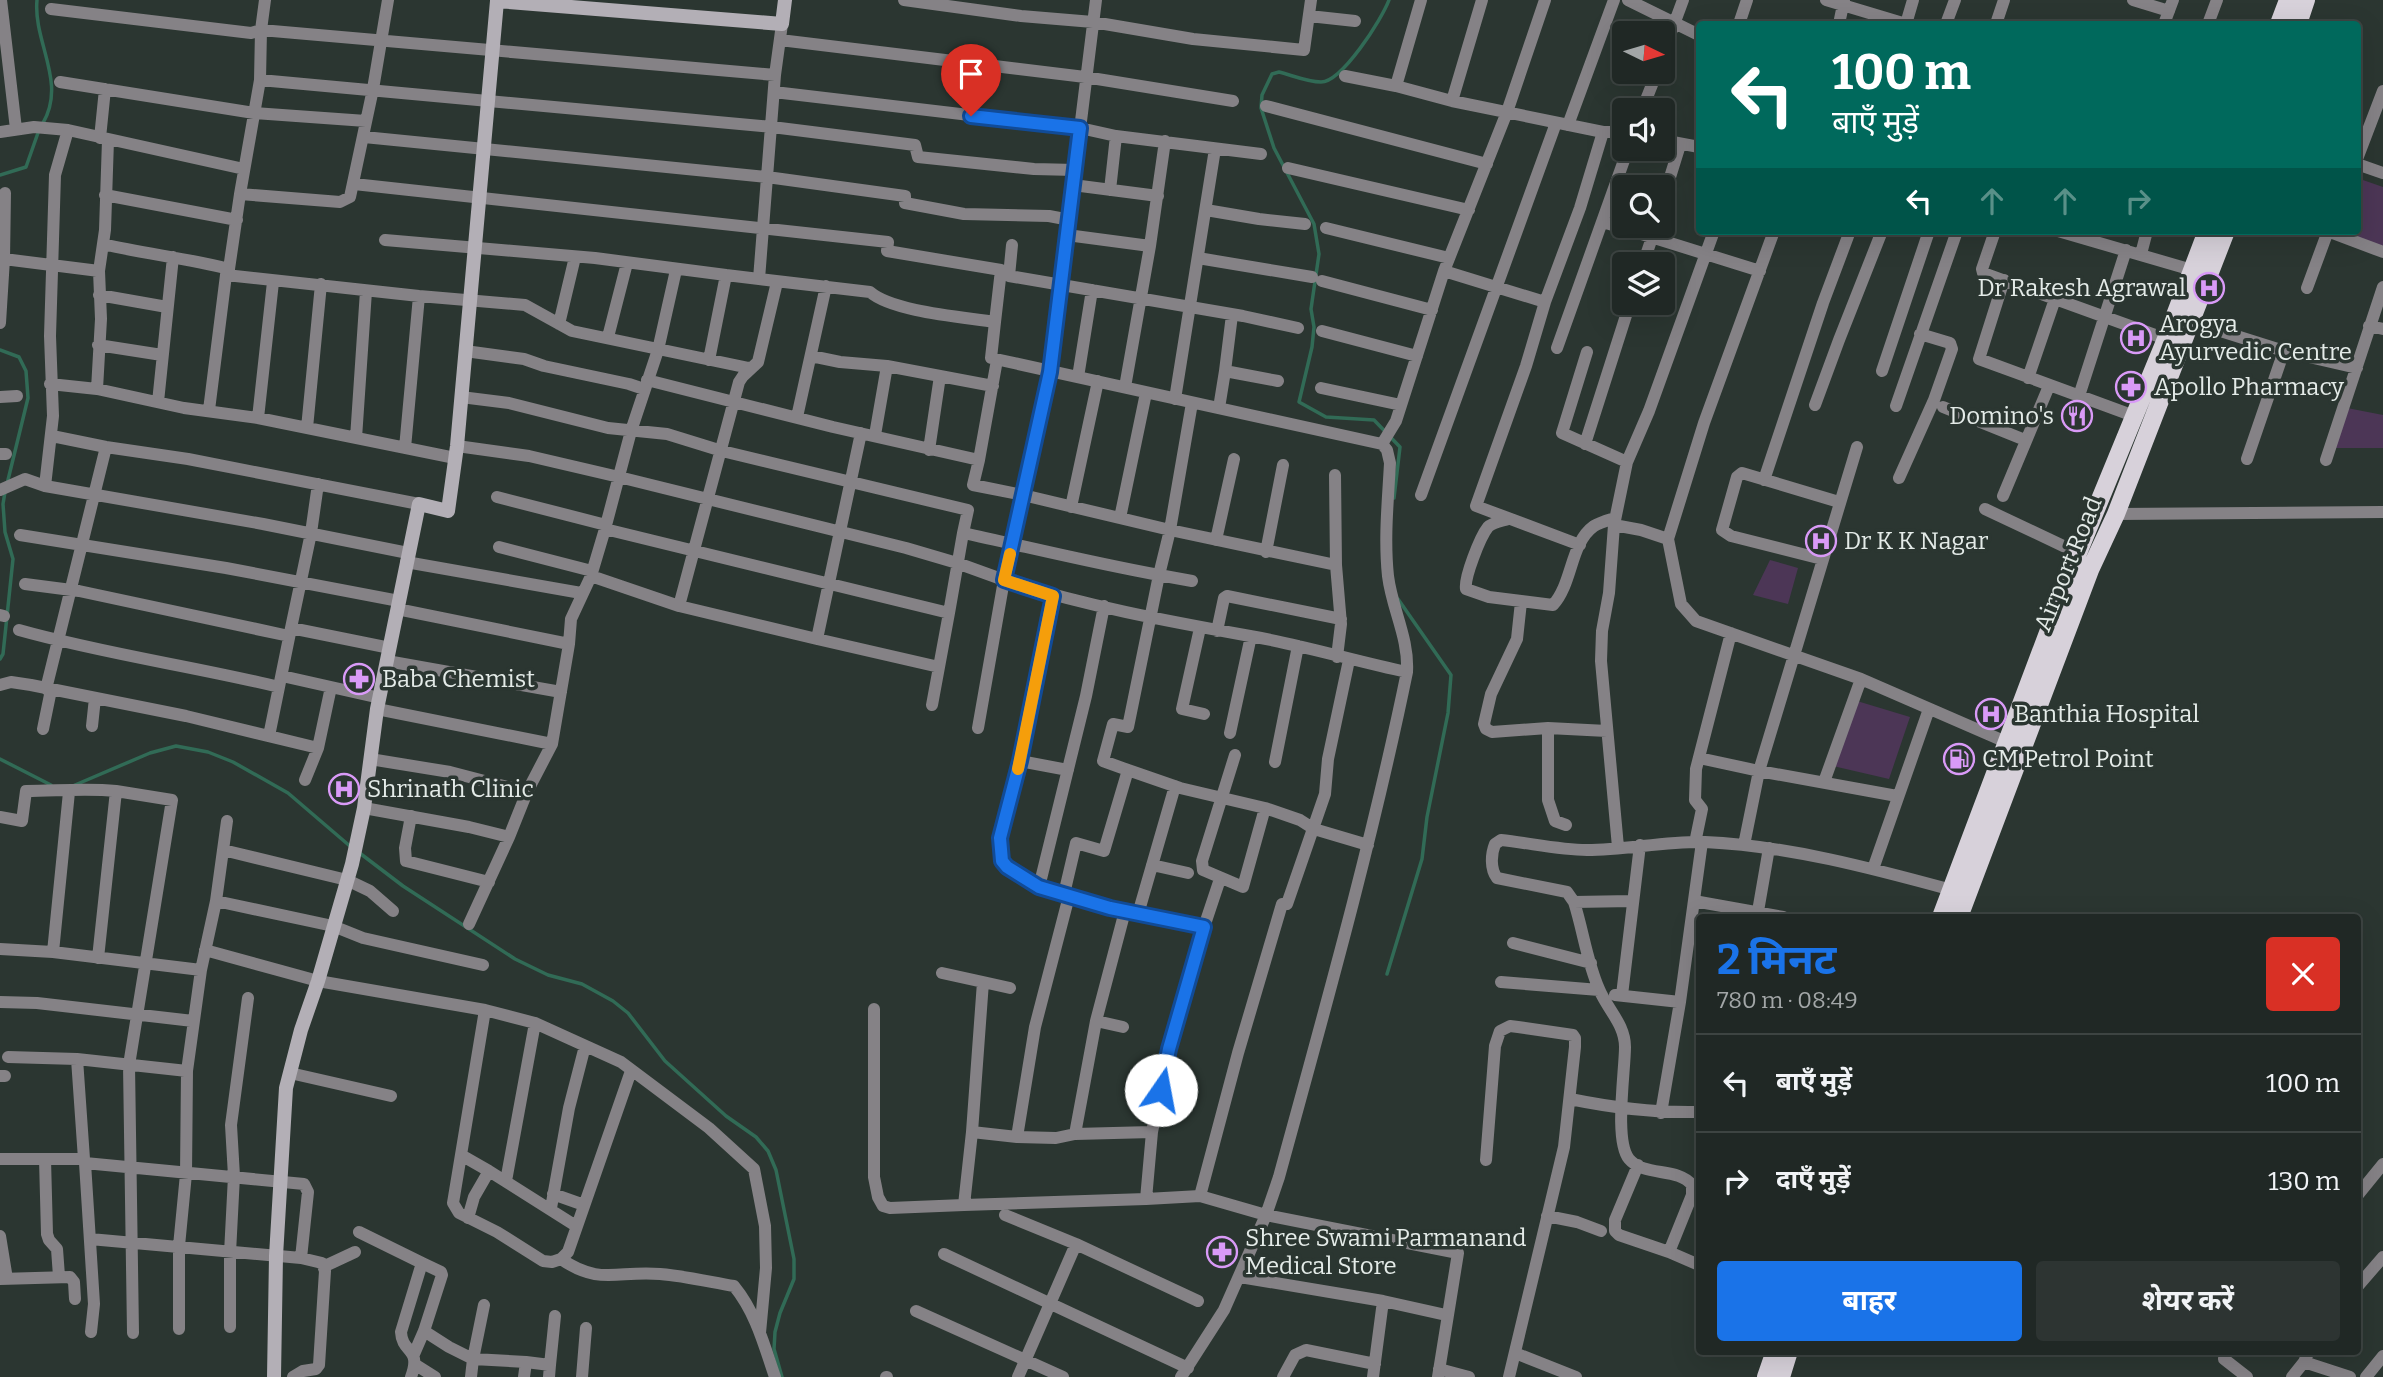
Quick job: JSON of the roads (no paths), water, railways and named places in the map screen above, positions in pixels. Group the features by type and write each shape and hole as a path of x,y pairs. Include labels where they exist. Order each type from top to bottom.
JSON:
{"main road":[{"path":"2280,21 2288,0"},
{"path":"2299,21 2306,0"},
{"name":"Airport Road","path":"1942,914 2116,514 2192,322 2206,235"},
{"name":"Airport Road","path":"1960,914 2078,553 2166,339 2224,235"},
{"path":"1766,1377 1774,1355"},
{"path":"1781,1377 1788,1355"}],"street":[{"path":"1,0 16,130"},
{"path":"209,410 227,272 260,80 261,30 265,0"},
{"path":"240,194 340,202 350,197 364,138 388,0"},
{"path":"759,279 775,75 785,0"},
{"path":"904,0 948,3 1021,16 1093,22 1193,39 1304,50 1311,0 1305,0"},
{"path":"978,728 1004,580 1050,372 1096,0"},
{"path":"1396,86 1421,0"},
{"path":"1452,102 1482,0"},
{"path":"1383,441 1396,421 1447,264 1507,112 1545,0"},
{"path":"1421,495 1496,287 1614,0"},
{"path":"1628,0 1696,33"},
{"path":"1676,22 1683,0"},
{"path":"1741,21 1747,0"},
{"path":"1826,0 1844,2 1898,21"},
{"path":"1907,21 1913,0"},
{"path":"1947,21 1955,0"},
{"path":"1997,21 2004,0"},
{"path":"2133,0 2171,6"},
{"path":"2209,21 2217,0"},
{"path":"52,436 188,459 447,511 456,452 493,51 491,1 616,5 782,24"},
{"path":"1840,21 1844,2"},
{"path":"51,9 251,33 261,30 775,75"},
{"path":"1309,16 1355,21"},
{"path":"780,40 1086,77 1233,100"},
{"path":"1345,76 1396,86 1452,102 1612,132"},
{"path":"260,80 772,127 915,145 918,157 1034,169 1075,170"},
{"path":"60,82 254,113 366,121"},
{"path":"97,389 99,271 105,195 105,89"},
{"path":"2361,151 2383,91"},
{"path":"774,92 1080,128 1116,136 1261,155"},
{"path":"1266,106 1487,164"},
{"path":"0,132 34,127 68,130 244,169"},
{"path":"45,486 52,436 53,397 50,384 55,175 68,130"},
{"path":"1580,545 1508,519 1506,515 1476,506 1580,208 1603,132"},
{"path":"1110,191 1116,136"},
{"path":"364,138 767,177 905,196 905,203 964,214 1049,216 1070,220"},
{"path":"1125,387 1165,141"},
{"path":"1675,144 1696,147"},
{"path":"1671,175 1680,145"},
{"path":"1175,399 1214,149"},
{"path":"1558,348 1624,161"},
{"path":"2361,164 2383,173"},
{"path":"1288,168 1469,211"},
{"path":"354,184 888,243 887,251 1298,328"},
{"path":"1073,186 1157,196"},
{"path":"0,323 5,193"},
{"path":"105,195 237,220"},
{"path":"1206,210 1305,224"},
{"path":"1603,222 1612,224"},
{"path":"1326,228 1447,264 1496,287 1545,302"},
{"path":"1067,235 1150,246"},
{"path":"1618,847 1601,661 1615,522 1627,462 1649,411 1713,235"},
{"path":"1773,235 1704,423 1668,539 1681,604 1696,621 1861,679 2015,746"},
{"path":"1765,480 1810,341 1849,235"},
{"path":"1815,405 1880,235"},
{"path":"1882,371 1928,235"},
{"path":"1896,405 1956,235"},
{"path":"1994,235 1981,271 2166,339"},
{"path":"2141,254 2146,235"},
{"path":"2307,288 2327,235"},
{"path":"2338,235 2383,252"},
{"path":"2099,236 2126,250 2201,273"},
{"path":"1671,238 1760,271"},
{"path":"385,240 575,257 827,286 870,292 878,299 911,309 995,322"},
{"path":"103,244 173,257 273,282 321,284 525,305 572,331 749,368 754,366"},
{"path":"1012,245 995,322 991,358 1192,403 1383,441"},
{"path":"2079,396 2126,250"},
{"path":"158,402 173,257"},
{"path":"559,324 575,257"},
{"path":"1198,258 1317,279 1432,310"},
{"path":"4,259 99,271"},
{"path":"608,337 627,263"},
{"path":"469,924 527,792 552,744 571,619 592,573 606,527 631,431 658,350 676,270"},
{"path":"709,360 726,275"},
{"path":"2004,280 1978,357 2134,416"},
{"path":"258,418 273,282"},
{"path":"679,606 734,403 743,376 758,362 777,282"},
{"path":"307,428 321,284"},
{"path":"797,417 827,286"},
{"path":"2326,460 2383,287"},
{"path":"356,438 366,290"},
{"path":"1078,377 1092,290"},
{"path":"99,295 167,307"},
{"path":"405,448 419,296"},
{"path":"2028,378 2055,299"},
{"path":"1219,408 1232,315"},
{"path":"1585,444 1626,315"},
{"path":"2192,322 2284,351 2357,368"},
{"path":"2369,326 2383,330"},
{"path":"1322,331 1417,356"},
{"path":"1899,478 1934,400 1952,349 1950,344 1920,334"},
{"path":"98,345 162,355"},
{"path":"466,351 524,359 544,366 629,384 734,403 979,460"},
{"path":"2247,459 2284,351"},
{"path":"1587,352 1561,430 1563,435 1627,462"},
{"path":"811,356 840,362 887,366 993,386"},
{"path":"932,705 997,360"},
{"path":"875,435 887,366"},
{"path":"1225,371 1278,381"},
{"path":"929,450 940,376"},
{"path":"1071,507 1098,381"},
{"path":"50,384 97,389 258,418 405,448 529,456 957,563 1053,596 1298,646 1407,672"},
{"path":"2003,496 2049,386"},
{"path":"1321,388 1401,405"},
{"path":"1120,519 1146,393"},
{"path":"0,397 17,396"},
{"path":"461,397 509,403 608,428 667,435 722,452 968,510"},
{"path":"1192,403 1170,530 1128,727 1113,724 1103,761 1175,786 1265,808 1300,820 1314,829 1368,845"},
{"path":"1943,407 2025,440"},
{"path":"817,639 861,433"},
{"path":"944,1254 1051,1302 1184,1373 1210,1334 1240,1277 1266,1214 1286,1150 1368,845 1407,672 1408,662 1401,621 1389,580 1385,543 1390,463 1383,441"},
{"path":"43,729 58,641 106,447"},
{"path":"1744,845 1759,771 1857,447"},
{"path":"1216,540 1234,459"},
{"path":"1266,552 1283,465"},
{"path":"1822,559 1731,536 1722,530 1739,474 1839,502"},
{"path":"1200,1196 1238,1053 1284,904 1325,794 1343,658 1336,565 1335,475"},
{"path":"5,488 25,479 45,486 311,533 407,557 581,593"},
{"path":"269,736 311,533 318,484"},
{"path":"973,485 1266,552 1336,565"},
{"path":"497,497 949,613"},
{"path":"274,1377 276,1256 282,1181 283,1115 301,1030 352,864 364,808 378,704 419,504"},
{"path":"1985,509 2078,553"},
{"path":"2116,514 2383,512"},
{"path":"1508,519 1489,526 1483,536 1465,587 1468,591 1521,602 1555,604 1580,545 1593,527 1615,522 1668,539"},
{"path":"963,533 1013,542 1104,565 1192,581"},
{"path":"20,535 299,581 569,644"},
{"path":"499,547 592,573 679,606 939,667"},
{"path":"25,584 71,590 290,632 561,692"},
{"path":"1053,596 1020,761 1000,838 1002,861 1039,887 1125,911 1204,927"},
{"path":"1217,631 1224,598 1227,596 1341,619"},
{"path":"1521,602 1517,639 1491,694 1484,724 1487,731 1548,728 1607,731"},
{"path":"1039,887 1104,606"},
{"path":"1200,628 1182,709 1203,715"},
{"path":"19,630 58,641 173,663 331,687 378,704 552,744"},
{"path":"1702,842 1696,838 1702,809 1695,800 1696,769 1731,633"},
{"path":"1230,733 1251,636"},
{"path":"1275,762 1298,646"},
{"path":"1824,782 1861,679"},
{"path":"6,683 95,698 318,748"},
{"path":"305,780 318,748 331,687"},
{"path":"92,726 95,698"},
{"path":"1873,869 1929,709"},
{"path":"1548,728 1549,806 1555,821 1566,825"},
{"path":"1234,755 1201,866 1207,874 1240,887 1245,885 1265,808"},
{"path":"1699,758 1897,796"},
{"path":"370,759 450,772 527,792"},
{"path":"1020,761 1068,770"},
{"path":"1017,1138 1035,1027 1067,895 1076,843 1104,851 1128,770"},
{"path":"1138,914 1175,786"},
{"path":"0,817 22,821 26,791 69,792 92,788 172,800 129,1065 133,1333"},
{"path":"98,958 116,791"},
{"path":"53,952 69,792"},
{"path":"364,808 509,837"},
{"path":"411,816 405,848 406,861 489,882"},
{"path":"178,1329 179,1246 186,1174 187,1071 201,970 216,901 227,821"},
{"path":"1669,1252 1692,1195 1692,1185 1683,1178 1629,1160 1621,1110 1624,1036 1600,993 1574,902 1567,892 1497,878 1492,865 1495,844 1502,841 1589,850 1702,842 1744,845 1873,869 1952,890"},
{"path":"1661,1113 1681,1002 1702,842"},
{"path":"1622,995 1640,845"},
{"path":"1694,901 1758,914 1769,848"},
{"path":"223,850 347,880 370,891 394,911"},
{"path":"1152,865 1188,873"},
{"path":"1146,1199 1152,1132 1169,1049 1220,879"},
{"path":"216,901 333,926 363,938 483,965"},
{"path":"1574,902 1632,901"},
{"path":"1075,1134 1096,1021 1125,911"},
{"path":"1513,943 1591,963"},
{"path":"0,949 53,952 201,970"},
{"path":"205,950 318,981 485,1010 535,1023 621,1062 709,1128 754,1168 765,1226 766,1268 760,1333"},
{"path":"942,973 1010,988"},
{"path":"964,1205 983,982"},
{"path":"1502,982 1681,1002"},
{"path":"230,1327 234,1176 231,1125 248,998"},
{"path":"0,1002 37,1003 194,1021"},
{"path":"874,1009 874,1177 878,1197 883,1206 890,1208 1200,1196 1266,1214 1458,1252 1438,1373 1469,1377"},
{"path":"485,1010 453,1203 455,1209 468,1218 497,1232 543,1261 561,1259 568,1252 631,1071"},
{"path":"1096,1021 1123,1027"},
{"path":"506,1181 535,1023"},
{"path":"1486,1160 1495,1046 1500,1031 1510,1026 1573,1035 1575,1048 1564,1147 1509,1377"},
{"path":"551,1208 569,1108 585,1046"},
{"path":"8,1057 77,1059 187,1071"},
{"path":"77,1059 94,1304 91,1332"},
{"path":"290,1073 391,1096"},
{"path":"1570,1099 1621,1110 1696,1112"},
{"path":"972,1132 1017,1138 1055,1138 1075,1134 1152,1132"},
{"path":"461,1154 576,1226"},
{"path":"0,1159 84,1161 132,1169 299,1182 307,1187 301,1258"},
{"path":"45,1159 47,1234 57,1249 59,1276"},
{"path":"2361,1191 2383,1164"},
{"path":"1638,1165 1615,1220 1615,1231 1619,1236 1696,1264"},
{"path":"468,1218 474,1198 489,1171"},
{"path":"553,1194 584,1205"},
{"path":"1005,1215 1076,1244 1198,1301"},
{"path":"1548,1216 1577,1222 1601,1231"},
{"path":"359,1232 442,1275 414,1365"},
{"path":"0,1236 3,1279 59,1276 73,1279 75,1299"},
{"path":"90,1239 301,1258 319,1261 325,1266"},
{"path":"1018,1377 1076,1244"},
{"path":"325,1266 355,1252"},
{"path":"2361,1282 2383,1257"},
{"path":"561,1259 574,1268 600,1276 656,1273 734,1286 747,1301 775,1377"},
{"path":"422,1263 401,1332 402,1341 414,1365 435,1377"},
{"path":"293,1377 303,1371 317,1369 319,1365 325,1266"},
{"path":"1240,1277 1383,1301 1446,1315"},
{"path":"1283,1377 1295,1355 1306,1350 1374,1370 1383,1301"},
{"path":"471,1377 484,1305"},
{"path":"916,1311 1063,1377"},
{"path":"424,1331 473,1359 526,1362 550,1371 555,1316"},
{"path":"582,1377 586,1328"},
{"path":"1515,1353 1576,1377"},
{"path":"2224,1355 2224,1359 2247,1377"},
{"path":"2366,1377 2383,1356"},
{"path":"2292,1377 2307,1357 2350,1377"},
{"path":"524,1377 526,1362"}],"waterway":[{"path":"37,0 37,16 52,92 43,123"},
{"path":"1389,0 1370,34 1340,72 1321,82 1279,72 1272,74 1262,95 1261,108 1274,148 1314,224 1319,254 1311,309 1314,327 1312,347 1299,402 1326,417 1374,420 1400,447 1394,498"},
{"path":"0,175 26,167 39,130"},
{"path":"0,350 19,357 26,371 28,398 7,484"},
{"path":"0,659 3,654 13,559 5,532 5,492"},
{"path":"1387,974 1422,859 1427,817 1448,713 1451,675 1398,599"},
{"path":"75,785 150,753 176,746 208,752 233,762 288,793 351,847"},
{"path":"0,759 51,785"},
{"path":"357,851 403,886 515,959 548,975 582,984 613,1001 628,1013 665,1061 726,1116 756,1137 768,1151 776,1170 794,1259 794,1279 775,1332 774,1349 782,1377"}],"place":[{"name":"Dr Rakesh Agrawal","path":"2209,288"},
{"name":"Arogya Ayurvedic Centre","path":"2136,338"},
{"name":"Apollo Pharmacy","path":"2131,387"},
{"name":"Domino's","path":"2077,416"},
{"name":"Dr K K Nagar","path":"1821,541"},
{"name":"Baba Chemist","path":"359,679"},
{"name":"Banthia Hospital","path":"1991,714"},
{"name":"CM Petrol Point","path":"1959,759"},
{"name":"Shrinath Clinic","path":"344,789"},
{"name":"Shree Swami Parmanand Medical Store","path":"1222,1252"}]}
